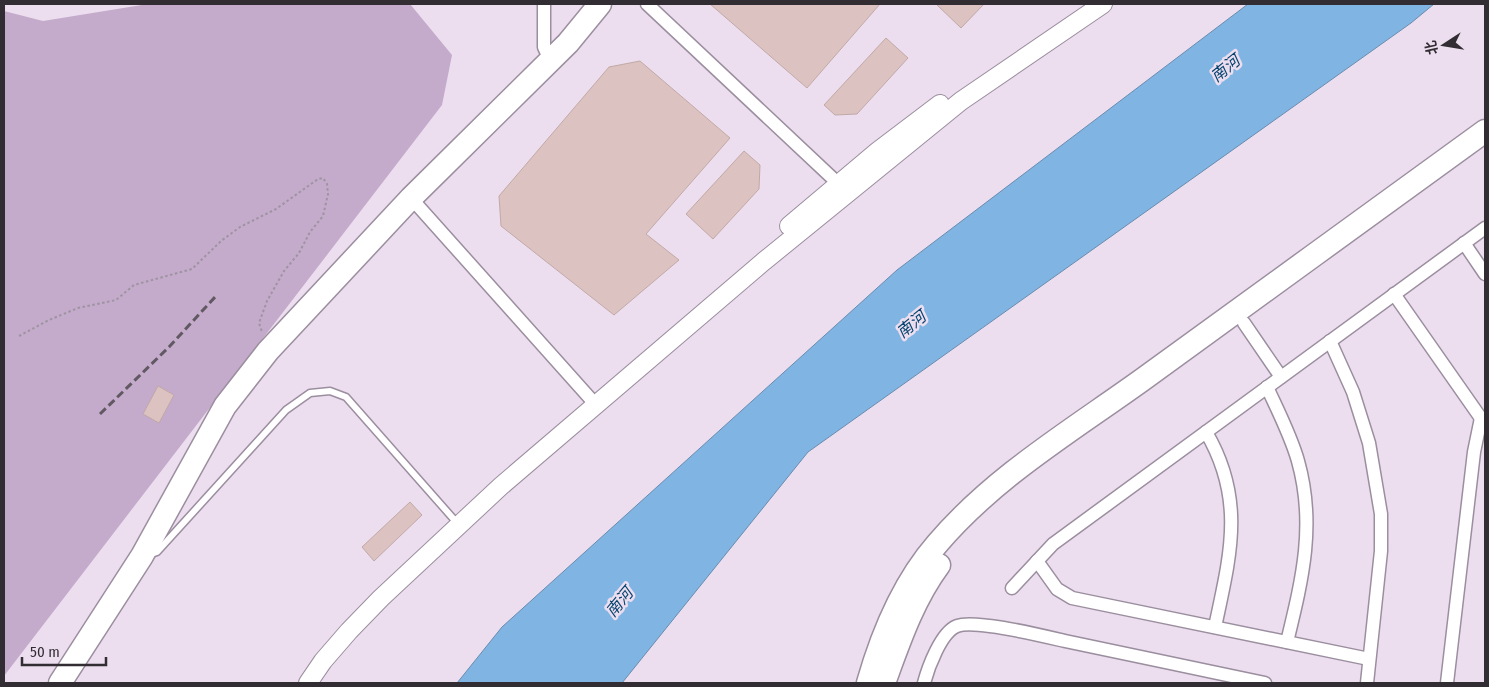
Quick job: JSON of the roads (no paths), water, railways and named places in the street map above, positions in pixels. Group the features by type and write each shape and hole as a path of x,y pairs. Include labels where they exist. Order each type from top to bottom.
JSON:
{"highway":[{"path":"414,202 568,42 600,4"},
{"path":"60,683 142,556 225,406 268,351 353,259 572,51 612,4"},
{"path":"868,683 878,649 907,586 935,545 971,506 1035,455 1485,131"},
{"path":"884,683 906,622 929,579 957,540 996,500 1485,148"}],"street":[{"path":"544,4 544,47 550,60"},
{"path":"647,4 844,188"},
{"path":"294,683 338,626 371,592 501,486 592,401 763,262 844,188 878,151 958,90 1084,4"},
{"path":"844,188 961,101 1103,4"},
{"path":"414,202 592,401"},
{"path":"1012,588 1053,544 1485,228"},
{"path":"1464,244 1485,274"},
{"path":"1394,294 1483,421 1474,452 1447,683"},
{"path":"1244,323 1280,377"},
{"path":"1330,342 1353,392 1369,443 1381,514 1381,551 1367,683"},
{"path":"1267,387 1298,462 1308,533 1301,582 1287,642"},
{"path":"1206,432 1224,469 1231,499 1232,528 1229,563 1215,627"},
{"path":"308,683 323,662 362,617 455,522"},
{"path":"1037,561 1057,589 1072,598 1370,659"},
{"path":"924,683 928,666 941,641 955,626 969,623 1021,632 1257,682"}],"lane":[{"path":"142,556 157,552 286,410 310,393 330,391 346,397 455,522"}],"water":[{"name":"南河","path":"1248,4 1434,4 1411,23 808,452 622,683 457,683 502,627 897,270"}],"railway":[{"path":"100,414 169,347 216,296"}]}
